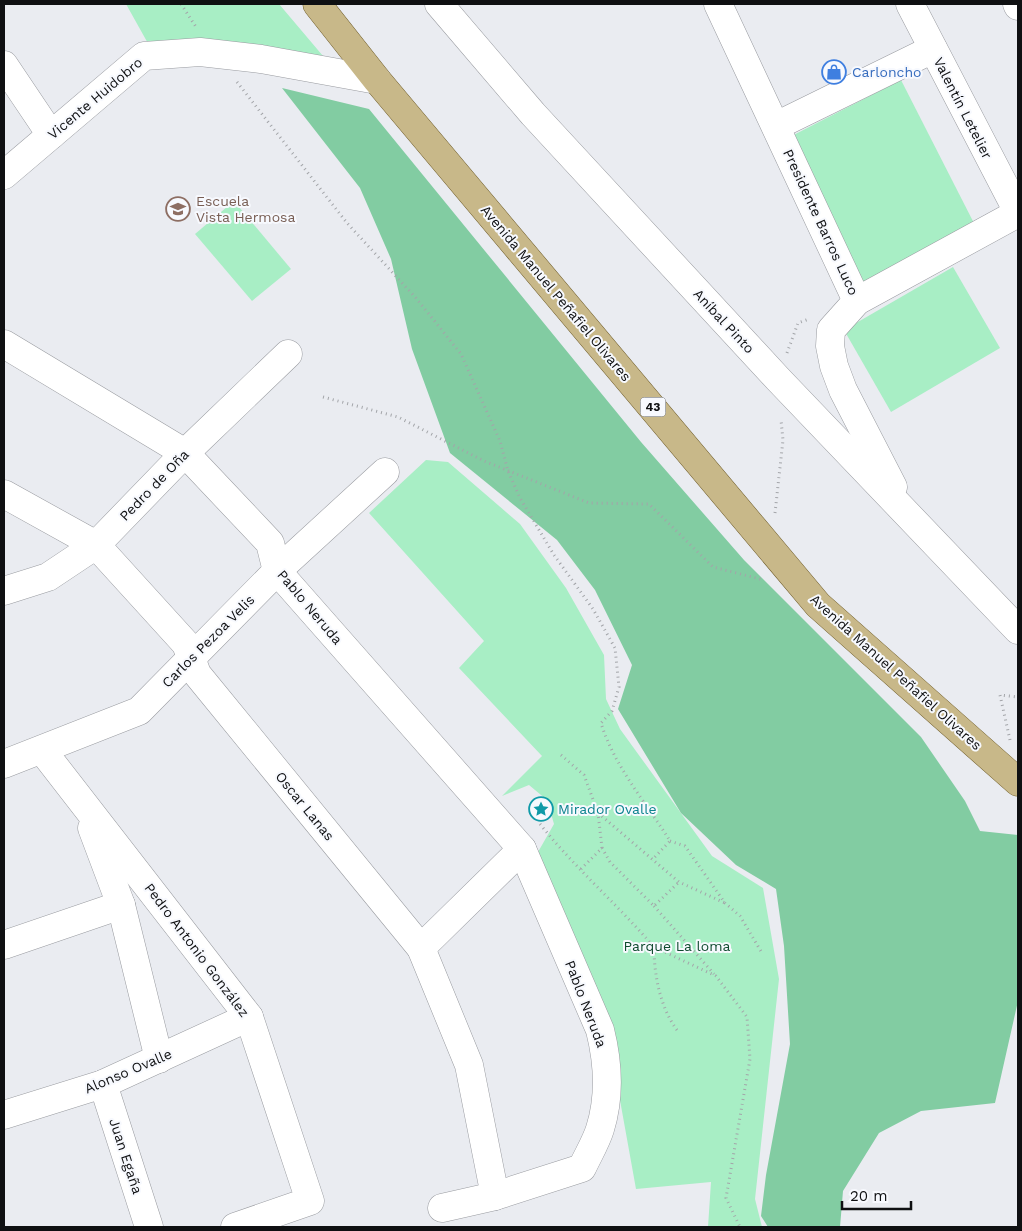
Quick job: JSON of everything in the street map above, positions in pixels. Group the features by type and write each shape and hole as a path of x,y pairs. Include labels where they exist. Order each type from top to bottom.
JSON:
{"main road":[{"name":"Avenida Manuel Peñafiel Olivares","path":"318,4 377,80 818,605 1012,777"}],"street":[{"name":"Aníbal Pinto","path":"439,4 540,121 909,517 1018,630"},
{"name":"Presidente Barros Luco","path":"718,4 858,301 831,330 830,346 834,366 843,390 909,517"},
{"name":"Valentín Letelier","path":"910,4 933,49 1009,173 1018,213"},
{"path":"776,126 933,49"},
{"name":"Vicente Huidobro","path":"4,175 144,56 200,52 261,58 377,80"},
{"path":"4,65 51,134"},
{"path":"858,301 1018,213"},
{"name":"Pablo Neruda","path":"4,344 185,453 270,543 277,571 522,849 600,1030 606,1057 606,1104 600,1130 582,1168 495,1196 442,1208"},
{"name":"Pedro de Oña","path":"4,591 48,577 96,545 185,453 288,354"},
{"name":"Carlos Pezoa Velis","path":"4,764 139,711 277,571 385,472"},
{"name":"Oscar Lanas","path":"4,494 96,545 186,644 197,674 421,948 469,1065 495,1196"},
{"name":"Pedro Antonio González","path":"42,750 249,1018 310,1201 235,1227"},
{"name":"Pedro Antonio González","path":"82,801 121,905 159,1059"},
{"path":"421,948 522,849"},
{"path":"4,945 121,905"},
{"name":"Alonso Ovalle","path":"4,1115 103,1084 249,1018"},
{"name":"Juan Egaña","path":"103,1084 149,1227"}],"path":[{"path":"181,4 215,54 347,223 416,298 461,354 500,441 508,471 520,498 554,555 593,609 615,648 619,687 612,711 601,723 606,740 670,842 684,846 724,903"},
{"path":"324,397 398,417 484,462 589,503 649,504 714,567 764,580 802,585"},
{"path":"1012,777 1014,761 1000,695 1018,697"},
{"path":"562,755 584,776 598,813 602,848 610,862 654,906 716,976 747,1017 750,1059 726,1198 740,1227"},
{"path":"598,813 628,836 652,860 679,882 724,903 740,916 762,953"},
{"path":"540,824 622,910 654,947 716,976"},
{"path":"652,860 670,842"},
{"path":"581,869 602,848"},
{"path":"654,906 679,882"},
{"path":"654,947 654,970 669,1019 677,1030"}],"green space":[{"path":"126,4 279,4 323,56 200,43 150,47"},
{"path":"901,80 980,235 853,300 774,145"},
{"path":"282,88 369,109 641,442 744,560 921,737 965,801 980,831 1018,835 1018,1001 995,1103 921,1111 879,1133 843,1191 840,1227 768,1227 761,1216 766,1175 790,1044 784,946 776,889 736,865 681,813 618,709 632,665 595,590 557,540 450,453 412,349 391,259 360,188"},
{"path":"234,201 291,269 252,301 195,234"},
{"path":"953,267 1000,348 891,412 844,330"},
{"name":"Parque La loma","path":"426,460 448,462 520,524 566,588 604,655 606,699 620,729 712,856 763,888 779,979 755,1199 762,1227 708,1227 711,1182 636,1189 607,1028 538,852 554,824 547,800 529,785 502,796 542,756 459,668 484,641 369,513"}],"place":[{"name":"Carloncho","path":"834,72"},
{"name":"Escuela Vista Hermosa","path":"178,209"},
{"name":"Mirador Ovalle","path":"541,809"}]}
